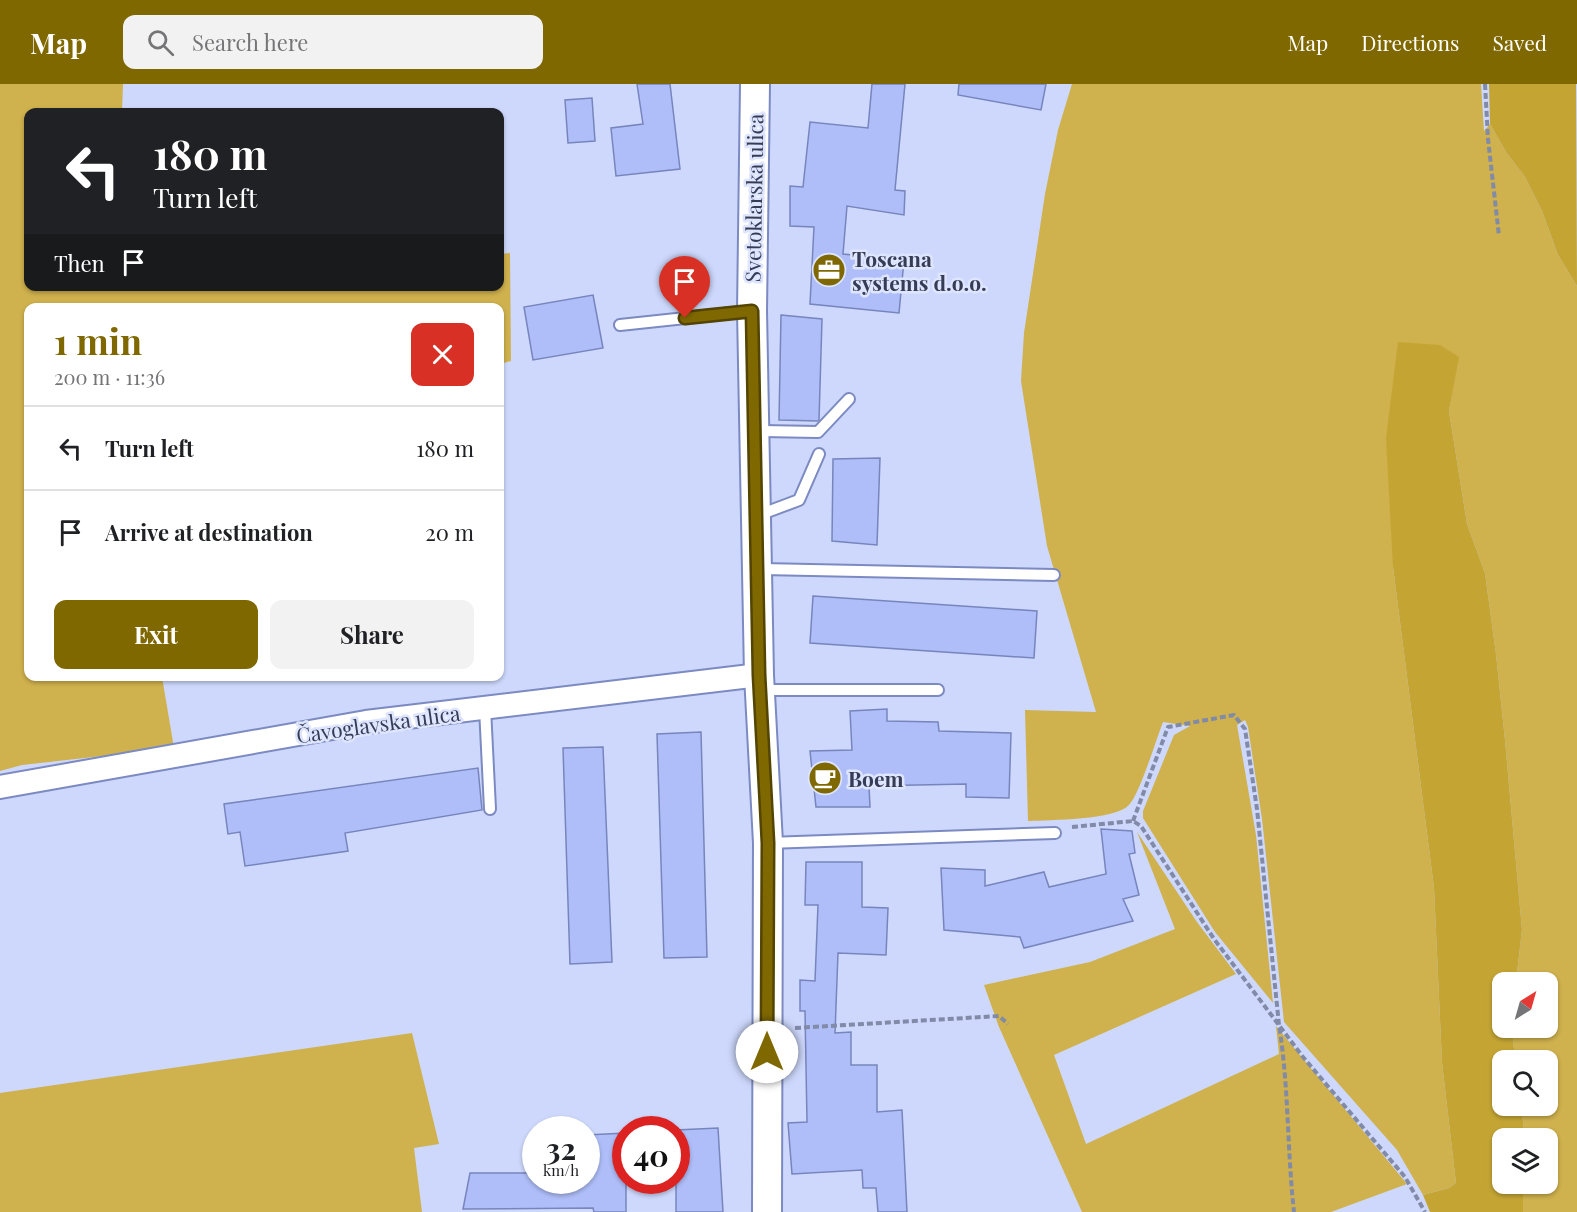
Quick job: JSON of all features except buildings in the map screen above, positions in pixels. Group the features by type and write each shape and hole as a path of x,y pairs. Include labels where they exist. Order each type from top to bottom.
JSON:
{"street":[{"name":"Svetoklarska ulica","path":"755,84 752,311 760,683 768,843 767,1212"},
{"name":"Čavoglavska ulica","path":"0,787 366,722 485,708 760,683"}],"lane":[{"path":"620,325 752,311"},
{"path":"754,431 818,432 849,399"},
{"path":"756,516 799,500 819,454"},
{"path":"757,569 1054,575"},
{"path":"760,683 938,690"},
{"path":"485,708 490,809"},
{"path":"768,843 1055,833"}],"path":[{"path":"1485,84 1488,139 1499,236"},
{"path":"1133,821 1168,727 1234,715 1245,729 1257,809 1279,1025 1285,1058 1289,1167 1294,1212"},
{"path":"1055,833 1063,828 1133,821 1141,826 1214,939 1303,1057 1406,1177 1425,1212"},
{"path":"767,1029 999,1016 1008,1024"}],"shaded area":[{"path":"0,84 123,84 122,108 24,108 24,291 504,291 504,254 510,253 511,361 504,363 504,303 24,303 24,681 163,681 174,748 22,765 0,771"},
{"path":"1072,84 1481,84 1484,131 1490,124 1506,152 1525,177 1542,211 1558,255 1577,286 1577,1212 1523,1212 1523,1194 1558,1194 1558,1128 1524,1128 1522,1116 1558,1116 1558,1050 1514,1050 1513,1038 1558,1038 1558,972 1517,972 1522,930 1496,654 1485,573 1467,524 1449,411 1458,357 1393,567 1434,888 1442,1063 1456,1183 1449,1188 1423,1195 1397,1150 1284,1022 1262,819 1245,720 1237,725 1256,835 1273,1003 1215,932 1143,818 1143,811 1174,735 1190,726 1163,722 1138,790 1129,805 1122,810 1081,818 1028,821 1025,710 1096,712 1047,546 1021,381 1024,333 1045,194 1058,130"},
{"path":"1489,84 1576,84 1577,286 1558,255 1542,211 1525,177 1506,152 1490,124"},
{"path":"1398,342 1440,345 1459,357 1449,411 1467,524 1485,573 1505,740 1522,930 1517,972 1492,972 1492,1038 1513,1038 1514,1050 1492,1050 1492,1116 1522,1116 1524,1128 1492,1128 1492,1194 1523,1194 1523,1212 1430,1212 1423,1195 1449,1188 1456,1183 1442,1063 1434,888 1393,567 1386,438"},
{"path":"1137,832 1197,922 1236,974 1054,1055 1086,1144 1279,1054 1276,1026 1407,1184 1331,1212 1082,1212 999,1027 984,985 1090,962 1175,929"},
{"path":"412,1033 439,1144 414,1148 422,1212 0,1212 0,1093"}],"place":[{"name":"Toscana systems d.o.o.","path":"829,270"},
{"name":"Boem","path":"825,778"}],"route":[{"path":"685,318 752,311 759,675 768,843 767,1052"}]}
